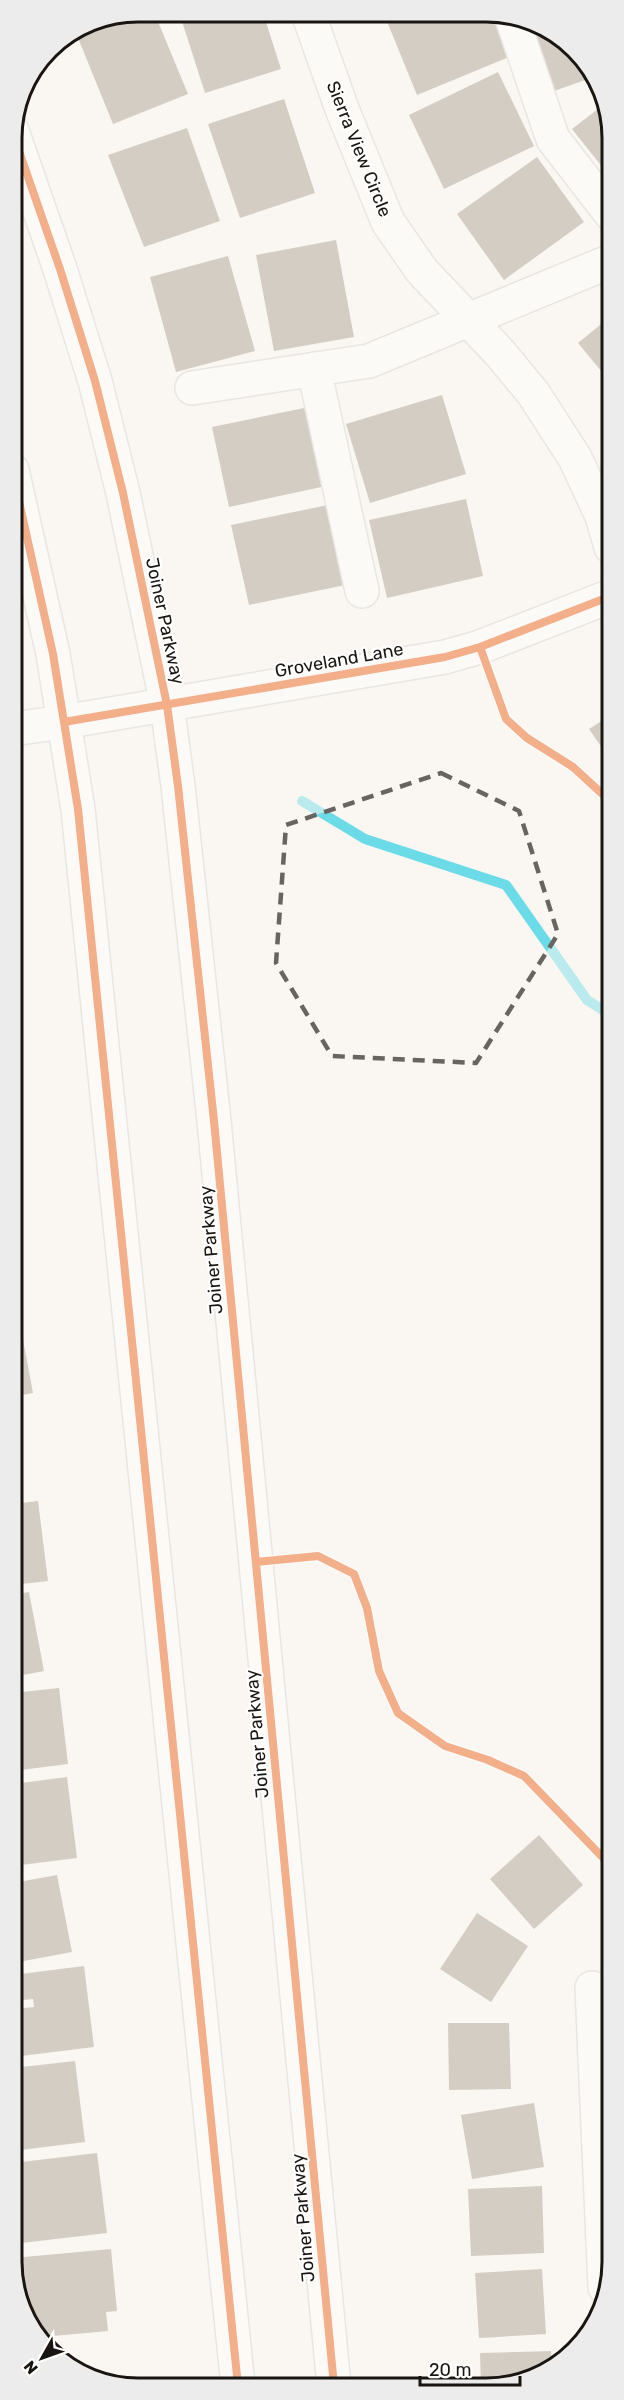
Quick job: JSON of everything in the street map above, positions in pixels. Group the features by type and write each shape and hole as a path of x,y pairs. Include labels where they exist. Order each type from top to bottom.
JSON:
{"main road":[{"name":"Sierra View Circle","path":"311,22 342,109 388,222 422,271 534,393 569,448 602,516"},
{"path":"515,26 553,139 602,202"},
{"name":"Joiner Parkway","path":"23,163 60,269 94,381 123,493 167,705 178,786 214,1121 333,2378"},
{"path":"192,388 369,361 602,265"},
{"path":"314,369 362,591"},
{"path":"23,519 53,654 81,840 237,2378"},
{"name":"Groveland Lane","path":"23,728 445,657 480,647 602,600"},
{"path":"592,1988 601,2213"}],"highlighted area":[{"path":"441,773 519,811 558,934 476,1063 332,1056 276,963 286,825"}],"building":[{"path":"387,22 495,23 509,57 417,95"},
{"path":"159,23 188,94 113,124 78,39 116,25"},
{"path":"182,23 266,23 281,69 205,93"},
{"path":"532,32 568,56 586,80 554,91"},
{"path":"498,72 534,146 444,189 409,115"},
{"path":"284,99 315,193 240,218 208,124"},
{"path":"598,109 602,138 602,167 572,129"},
{"path":"187,128 220,221 144,247 108,155"},
{"path":"537,157 584,222 504,280 457,214"},
{"path":"336,240 354,337 274,351 256,255"},
{"path":"228,256 255,351 176,372 150,277"},
{"path":"602,323 602,372 578,343"},
{"path":"442,395 466,474 370,503 346,424"},
{"path":"309,407 326,486 229,507 212,427"},
{"path":"466,499 483,576 387,598 369,520"},
{"path":"328,505 345,585 249,605 231,525"},
{"path":"602,721 602,747 589,729"},
{"path":"22,1337 33,1393 22,1395"},
{"path":"38,1501 48,1581 22,1584 22,1503"},
{"path":"29,1592 44,1671 22,1675 22,1593"},
{"path":"59,1688 68,1764 22,1770 22,1692"},
{"path":"67,1777 77,1858 22,1865 22,1783"},
{"path":"539,1835 583,1885 534,1929 490,1879"},
{"path":"57,1875 72,1952 22,1961 22,1881"},
{"path":"477,1913 528,1946 491,2002 440,1969"},
{"path":"84,1966 94,2047 22,2056 22,2008 34,2007 33,1999 22,2000 22,1974"},
{"path":"448,2023 509,2023 511,2089 449,2090"},
{"path":"75,2061 85,2142 22,2150 22,2067"},
{"path":"534,2103 544,2167 472,2179 461,2115"},
{"path":"97,2153 107,2233 22,2243 22,2162"},
{"path":"542,2186 544,2253 471,2256 468,2189"},
{"path":"111,2249 117,2311 106,2312 108,2331 72,2334 72,2328 43,2328 34,2313 26,2292 22,2257"},
{"path":"542,2269 546,2334 479,2338 475,2273"},
{"path":"551,2351 551,2357 523,2371 501,2377 481,2378 480,2353"}],"waterway":[{"path":"302,801 365,839 506,885 587,1000 602,1009"}],"cycle path":[{"path":"23,163 60,269 95,381 123,493 167,705 178,786 214,1121 333,2378"},
{"path":"23,519 53,654 78,809 237,2378"},
{"path":"64,722 445,657 480,647 602,600"},
{"path":"480,647 506,719 527,738 573,767 602,793"},
{"path":"256,1562 318,1556 354,1574 367,1608 379,1671 398,1713 445,1746 488,1760 524,1776 601,1856"}]}
